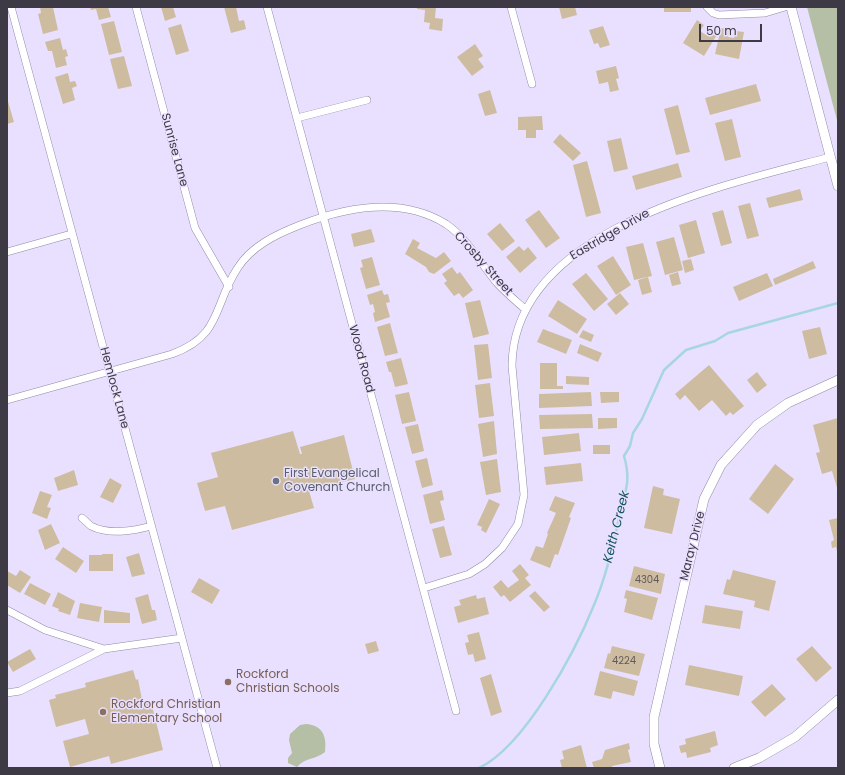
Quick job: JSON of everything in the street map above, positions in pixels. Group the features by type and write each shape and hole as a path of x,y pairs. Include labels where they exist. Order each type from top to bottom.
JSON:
{"street":[{"name":"Hemlock Lane","path":"11,7 71,234 217,768"},
{"name":"Sunrise Lane","path":"136,7 195,228 229,287"},
{"name":"Wood Road","path":"267,7 456,710"},
{"path":"511,7 532,84"},
{"path":"707,7 713,13 719,15 741,10 765,13 785,7"},
{"path":"791,7 838,186"},
{"path":"297,118 367,100"},
{"name":"Eastridge Drive","path":"424,588 469,574 485,564 502,548 518,524 524,495 512,357 514,340 526,310 541,285 558,267 595,242 634,220 670,203 707,191 830,157"},
{"name":"Crosby Street","path":"7,400 109,370 172,354 192,344 208,332 236,270 254,250 285,231 323,216 352,209 374,207 414,210 435,218 447,225 465,242 497,283 526,310"},
{"path":"7,252 71,234"},
{"name":"Maray Drive","path":"660,768 654,744 654,717 704,499 721,465 757,425 788,403 836,382"},
{"path":"82,518 92,526 109,530 135,530 151,526"},
{"path":"7,610 45,630 104,649"},
{"path":"7,693 20,691 104,649 182,638"},
{"path":"734,768 759,758 795,737 838,700"}],"green space":[{"path":"807,7 838,7 838,124"},
{"path":"306,724 320,729 323,733 325,752 300,764 297,767 288,763 288,758 292,753 289,740 290,734 300,725"}],"building":[{"path":"40,7 53,7 58,30 43,34 38,14 41,13"},
{"path":"90,7 108,7 111,17 99,20 96,9 91,10"},
{"path":"161,7 173,7 176,17 165,21"},
{"path":"224,7 236,7 239,21 244,20 246,29 231,33"},
{"path":"417,7 436,7 435,18 443,19 442,31 429,29 430,23 424,22 425,10 417,9"},
{"path":"559,7 575,7 577,15 562,19"},
{"path":"664,7 691,7 691,12 664,12"},
{"path":"697,20 704,25 700,31 706,35 710,28 718,33 704,56 683,43"},
{"path":"114,21 122,52 109,55 101,24"},
{"path":"181,24 189,51 176,55 168,28"},
{"path":"603,26 610,45 600,48 598,43 594,44 589,30"},
{"path":"721,28 729,29 728,37 734,38 736,31 744,32 739,59 715,54"},
{"path":"60,38 63,50 66,49 68,56 65,57 67,65 56,68 52,51 48,51 45,42"},
{"path":"475,44 483,56 478,59 484,67 472,76 457,57"},
{"path":"124,56 132,86 118,89 110,59"},
{"path":"616,66 619,78 616,79 619,90 610,92 608,82 599,84 596,71"},
{"path":"68,73 70,82 75,81 77,86 72,88 75,100 63,104 55,77"},
{"path":"756,84 761,101 710,115 705,98"},
{"path":"490,90 497,113 485,116 478,94"},
{"path":"7,98 14,122 7,124"},
{"path":"678,105 690,152 676,155 664,109"},
{"path":"542,116 543,130 536,130 536,138 526,138 526,130 518,130 518,117"},
{"path":"732,119 741,157 725,161 715,123"},
{"path":"560,134 581,153 573,161 553,142"},
{"path":"621,138 628,169 614,172 607,141"},
{"path":"587,161 601,213 586,217 573,165"},
{"path":"678,163 682,177 636,190 632,176"},
{"path":"800,189 803,200 769,208 766,198"},
{"path":"750,203 759,236 747,239 738,206"},
{"path":"539,210 560,238 546,248 525,220"},
{"path":"723,210 732,243 721,246 712,213"},
{"path":"696,220 705,253 688,258 679,225"},
{"path":"500,223 515,241 502,251 487,234"},
{"path":"371,229 375,242 354,247 351,234"},
{"path":"674,237 683,270 665,275 656,242"},
{"path":"413,239 420,243 417,248 436,258 444,252 451,261 434,274 429,272 426,267 405,254"},
{"path":"643,243 652,276 634,280 626,247"},
{"path":"519,246 524,251 528,247 537,258 520,273 506,257"},
{"path":"613,256 631,285 616,295 597,266"},
{"path":"372,257 380,285 366,289 360,268 363,267 361,260"},
{"path":"691,259 694,270 685,273 682,261"},
{"path":"813,261 816,268 775,285 773,279"},
{"path":"452,267 457,274 460,272 473,290 463,298 459,293 454,296 444,283 447,281 442,274"},
{"path":"678,272 681,284 672,286 669,275"},
{"path":"586,273 608,299 594,311 572,284"},
{"path":"767,273 773,286 739,301 733,287"},
{"path":"648,277 652,292 642,295 638,280"},
{"path":"382,290 384,295 388,294 390,302 386,303 390,317 375,322 373,304 370,305 367,295"},
{"path":"620,293 629,304 616,315 607,304"},
{"path":"480,300 489,334 473,338 465,303"},
{"path":"558,300 587,319 577,334 548,316"},
{"path":"390,323 398,353 385,356 377,327"},
{"path":"820,327 827,354 809,359 802,331"},
{"path":"543,329 572,340 566,354 537,342"},
{"path":"583,330 594,335 591,342 579,337"},
{"path":"488,344 492,378 478,380 474,345"},
{"path":"580,344 602,353 598,362 577,353"},
{"path":"401,358 408,384 395,387 391,372 389,372 386,362"},
{"path":"540,363 557,363 557,386 563,386 563,389 540,389"},
{"path":"709,365 744,406 733,415 730,412 726,416 712,400 699,411 685,395 680,400 675,394"},
{"path":"757,372 767,385 757,393 747,380"},
{"path":"566,376 589,377 589,385 566,384"},
{"path":"490,383 494,416 479,418 475,385"},
{"path":"409,392 416,421 402,424 395,395"},
{"path":"591,392 592,406 539,408 539,394"},
{"path":"600,392 619,392 619,402 601,403"},
{"path":"592,414 593,428 540,429 539,415"},
{"path":"598,418 617,418 617,428 598,429"},
{"path":"838,418 838,491 832,471 822,474 816,453 820,452 813,425"},
{"path":"494,421 497,454 483,457 478,424"},
{"path":"418,424 424,451 412,454 405,427"},
{"name":"First Evangelical Covenant Church","path":"293,431 300,454 302,454 300,447 344,435 355,479 312,490 310,484 307,484 314,508 232,530 225,506 205,511 197,483 218,477 211,453"},
{"path":"579,433 581,451 544,455 542,437"},
{"path":"593,445 610,445 610,454 593,454"},
{"path":"427,458 433,485 422,488 415,461"},
{"path":"497,459 501,492 486,495 480,462"},
{"path":"581,463 583,481 546,485 544,467"},
{"path":"775,464 794,479 768,514 749,499"},
{"path":"74,470 78,485 58,491 54,478"},
{"path":"110,478 122,485 113,503 100,497"},
{"path":"653,486 664,489 663,495 680,499 672,534 644,528"},
{"path":"442,490 444,500 440,501 445,520 430,524 423,495"},
{"path":"40,491 52,495 47,507 51,508 47,519 32,513"},
{"path":"555,496 575,503 569,517 571,518 558,555 555,554 550,568 530,560 536,546 543,548 548,534 547,533 556,513 549,510"},
{"path":"489,499 500,504 486,533 481,530 482,527 477,525"},
{"path":"838,518 837,551 836,547 832,548 831,542 834,540 829,520"},
{"path":"51,524 60,543 45,550 38,530"},
{"path":"444,526 452,555 440,558 432,529"},
{"path":"63,547 84,561 76,573 55,559"},
{"path":"139,553 145,574 132,577 126,557"},
{"path":"113,554 113,571 89,571 89,555"},
{"path":"520,564 529,575 525,578 531,585 510,602 504,595 501,597 493,587 501,580 508,588 519,580 512,571"},
{"path":"634,566 665,574 661,594 629,586"},
{"path":"20,570 31,577 20,593 7,585 7,571 16,576"},
{"path":"733,570 776,581 769,611 754,607 755,601 723,594 727,579 730,580"},
{"path":"199,578 220,590 212,604 191,592"},
{"path":"30,583 51,594 45,605 24,594"},
{"path":"626,590 658,598 652,620 624,612 627,599 624,598"},
{"path":"535,591 550,607 544,612 529,596"},
{"path":"58,592 75,601 70,615 58,611 59,609 52,606"},
{"path":"148,594 152,610 155,610 157,620 142,624 135,598"},
{"path":"476,595 477,599 485,597 489,614 458,623 454,607 461,605 459,600"},
{"path":"80,603 102,607 99,622 77,618"},
{"path":"705,605 743,611 740,629 702,623"},
{"path":"104,610 130,613 130,623 104,623"},
{"path":"479,632 486,659 475,662 473,654 468,655 465,643 469,642 467,635"},
{"path":"376,641 379,651 368,654 365,644"},
{"path":"612,646 645,654 639,676 604,668 608,653 610,654"},
{"path":"812,646 832,668 816,682 796,659"},
{"path":"30,649 36,659 13,672 7,662"},
{"path":"689,665 743,676 739,696 685,685"},
{"name":"Rockford Christian Elementary School","path":"133,670 136,680 138,679 143,705 151,701 163,750 111,764 109,756 70,767 63,741 89,734 85,719 56,727 49,700 56,698 55,695 86,687 85,683"},
{"path":"600,671 638,681 634,696 613,691 611,699 594,695"},
{"path":"491,674 502,712 491,716 480,678"},
{"path":"772,684 786,699 765,717 751,702"},
{"path":"715,731 718,745 710,748 711,752 687,758 686,752 681,753 679,746 686,744 685,739"},
{"path":"629,743 630,749 628,750 631,762 612,766 612,768 594,768 592,762 602,759 605,750"},
{"path":"581,745 587,768 562,768 560,760 564,759 562,751"}],"waterway":[{"name":"Keith Creek","path":"479,768 496,757 514,740 531,719 547,696 585,625 606,573 625,495 627,474 624,456 630,446 633,433 642,419 664,370 686,350 715,341 728,333 838,303"}],"place":[{"name":"First Evangelical Covenant Church","path":"276,481"},
{"name":"Rockford Christian Schools","path":"228,682"},
{"name":"Rockford Christian Elementary School","path":"103,712"}]}
